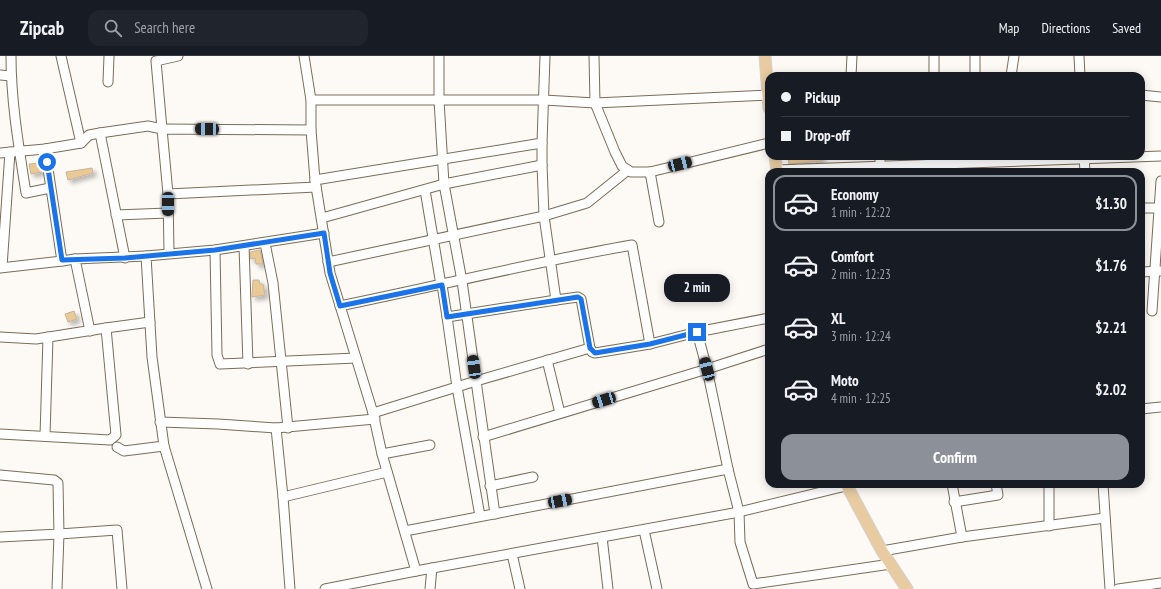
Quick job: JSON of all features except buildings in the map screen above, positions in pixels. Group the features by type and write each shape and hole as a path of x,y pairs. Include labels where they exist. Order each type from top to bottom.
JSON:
{"main road":[{"path":"765,56 766,72"},
{"path":"848,488 882,551 906,589"}],"street":[{"path":"11,56 15,152 1,267 62,260 125,258 215,250 324,233"},
{"path":"61,56 81,143"},
{"path":"108,82 109,56"},
{"path":"169,253 168,194 154,58 178,56"},
{"path":"304,56 311,100 311,130 316,183 328,262 374,416 382,454 416,571"},
{"path":"439,56 439,100 444,184 455,236 467,313 483,437 495,514"},
{"path":"545,56 542,143 544,216 556,300"},
{"path":"594,56 595,103 622,166 631,172 650,172 765,144"},
{"path":"851,72 852,56"},
{"path":"934,56 934,72"},
{"path":"975,56 975,72"},
{"path":"1012,72 1014,56"},
{"path":"1079,56 1080,72"},
{"path":"0,76 11,76"},
{"path":"311,100 544,100 595,103 765,95"},
{"path":"1145,95 1161,97"},
{"path":"0,153 46,149 81,143 89,135 148,126 162,129 311,130"},
{"path":"100,133 125,258"},
{"path":"168,194 316,183 442,158 542,143"},
{"path":"46,149 50,188 62,260"},
{"path":"15,152 26,193 50,188"},
{"path":"1145,156 1161,156"},
{"path":"880,160 880,167"},
{"path":"854,168 1039,160"},
{"path":"322,218 444,184 542,165"},
{"path":"328,262 544,216 587,203 628,170"},
{"path":"650,172 659,222"},
{"path":"1152,311 1158,271 1161,181"},
{"path":"425,190 447,317 457,387 480,516"},
{"path":"1145,208 1160,208"},
{"path":"116,215 168,213"},
{"path":"265,243 272,283 288,428"},
{"path":"340,306 462,281 550,259 632,245 650,344"},
{"path":"244,246 248,364"},
{"path":"215,250 217,355 220,364 248,364 356,358"},
{"path":"146,256 150,322 160,422 164,446 207,589"},
{"path":"75,259 90,331"},
{"path":"1145,272 1158,271"},
{"path":"447,317 578,297 581,299 590,348 595,353 650,344 697,332 765,319"},
{"path":"0,337 36,339 150,322"},
{"path":"0,434 110,440 116,435 106,328"},
{"path":"697,332 707,369 728,469 739,512 740,542 753,587 783,585 891,564"},
{"path":"45,436 48,337"},
{"path":"160,422 288,428 374,416 476,381 590,348"},
{"path":"483,437 765,350"},
{"path":"548,360 560,413"},
{"path":"1145,409 1161,407"},
{"path":"276,428 290,589"},
{"path":"382,454 430,445"},
{"path":"117,447 124,451 164,446"},
{"path":"405,531 728,469"},
{"path":"283,497 388,472"},
{"path":"0,475 54,480 58,483 59,534 57,589"},
{"path":"490,486 533,477"},
{"path":"325,589 338,588 416,571 739,512 834,488"},
{"path":"952,488 962,537"},
{"path":"954,502 998,495 997,488"},
{"path":"1049,488 1049,526"},
{"path":"1103,488 1110,589"},
{"path":"882,551 962,537 1105,518"},
{"path":"0,537 117,530 122,589"},
{"path":"644,530 657,589"},
{"path":"602,537 608,589"},
{"path":"512,554 520,589"},
{"path":"430,589 432,568"},
{"path":"1118,589 1161,583"}],"route":[{"path":"47,162 62,260 125,258 215,250 324,233 330,273 340,306 442,285 447,317 578,297 581,299 590,348 592,352 595,353 650,344 697,332"}]}
